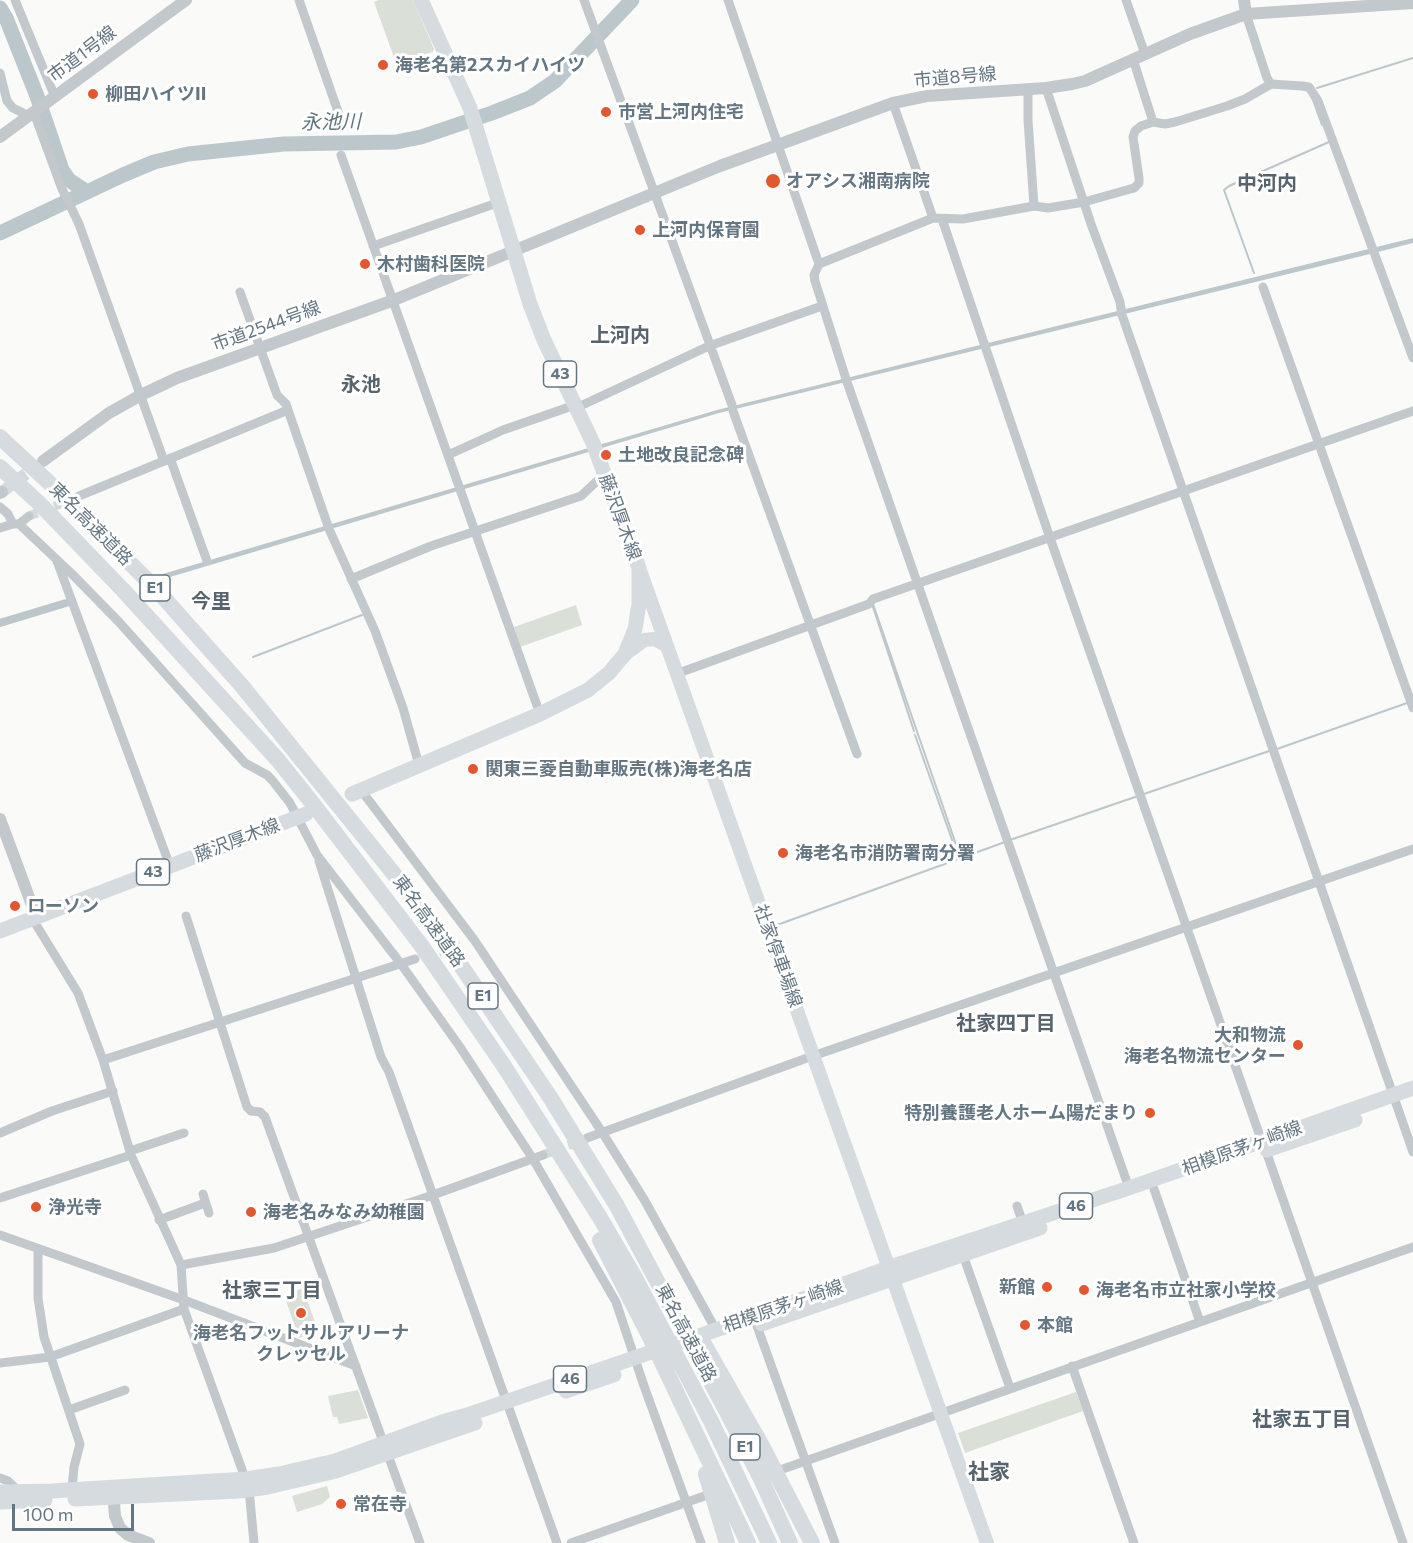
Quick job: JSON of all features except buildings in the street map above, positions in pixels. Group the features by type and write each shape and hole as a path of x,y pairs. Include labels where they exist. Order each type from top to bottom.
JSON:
{"highway":[{"name":"東名高速道路","path":"0,437 57,490 156,589 242,686 398,879 486,1000 556,1107 688,1326 790,1543"},
{"name":"東名高速道路","path":"0,467 40,504 123,590 278,760 305,812 421,945 504,1066 599,1216 658,1336 668,1364 740,1478 769,1543"},
{"path":"702,1352 762,1446 812,1543"},
{"path":"668,1364 695,1443 718,1482 748,1543"},
{"path":"718,1482 727,1543"}],"main road":[{"name":"藤沢厚木線","path":"356,792 540,714 588,690 609,673 625,654 635,629 640,596 639,568 595,447 543,340 470,108 421,0"},
{"name":"社家停車場線","path":"639,568 987,1543"},
{"path":"635,629 646,620 659,625"},
{"path":"625,654 645,640 654,639 666,645"},
{"name":"藤沢厚木線","path":"0,931 305,812"},
{"name":"相模原茅ヶ崎線","path":"636,1362 716,1330 891,1273 963,1255 1154,1189 1264,1146 1395,1100 1413,1088"},
{"name":"相模原茅ヶ崎線","path":"1395,1100 1413,1099"},
{"name":"相模原茅ヶ崎線","path":"0,1502 248,1484 324,1474 386,1448 636,1362 757,1326 1023,1223 1264,1146"},
{"name":"相模原茅ヶ崎線","path":"0,1492 72,1490 113,1492"}],"street":[{"path":"15,0 40,108 63,190 79,224 141,395 207,561"},
{"path":"299,0 342,123"},
{"path":"584,0 857,754"},
{"path":"728,0 819,264 814,275 822,306 916,585 1129,1188"},
{"path":"1126,0 1154,122"},
{"path":"1244,0 1246,14 1271,84"},
{"name":"市道1号線","path":"0,137 180,2"},
{"name":"市道8号線","path":"514,250 778,145 893,103 938,95 1046,88 1085,81 1190,34 1246,14 1388,2 1413,3"},
{"path":"0,73 7,101 13,108 40,108"},
{"path":"819,264 937,218 963,219 1034,206 1048,208 1084,202 1137,186 1139,178 1132,137 1138,128 1154,122 1165,124 1175,122 1217,110 1245,99 1271,84 1309,87 1314,93 1374,249 1413,358"},
{"path":"1046,88 1120,302 1121,312 1413,1152"},
{"path":"1028,89 1034,206"},
{"path":"893,103 986,347 1050,538 1402,1543"},
{"path":"340,155 394,300 540,714"},
{"path":"373,246 500,201"},
{"name":"市道2544号線","path":"43,461 85,429 141,395 177,378 394,300 514,250"},
{"path":"1263,287 1412,704"},
{"path":"240,292 277,395 286,404 329,527 375,631 403,708 419,765"},
{"path":"448,455 503,430 576,406 709,346 822,306"},
{"path":"79,496 288,410"},
{"path":"676,674 869,604 873,599 1413,411"},
{"path":"351,579 474,531 580,496 597,481 606,477"},
{"path":"0,507 119,622 244,763 267,775 290,803 305,812 381,1057 389,1072 557,1543"},
{"path":"0,528 16,524 29,516"},
{"path":"55,558 170,866"},
{"path":"356,792 475,941 602,1132 645,1202 716,1330"},
{"path":"0,819 34,917 78,993 103,1060 130,1153 181,1265 184,1304 248,1484 254,1543"},
{"path":"587,1138 813,1056 1413,849"},
{"path":"317,855 401,964 460,1047 533,1159 609,1288 616,1302 701,1543"},
{"path":"186,916 248,1110 260,1112 265,1117 420,1543"},
{"path":"464,944 475,941"},
{"path":"103,1060 415,959"},
{"path":"0,1133 52,1111 113,1091"},
{"path":"0,1198 184,1133"},
{"path":"181,1265 274,1248 433,1196 543,1155"},
{"path":"1154,1189 1200,1322"},
{"path":"159,1220 204,1199 209,1213"},
{"path":"1017,1206 1023,1223"},
{"path":"0,1235 356,1365"},
{"path":"780,1470 1413,1247"},
{"path":"38,1249 40,1318 50,1357 80,1444 74,1467 72,1490"},
{"path":"963,1255 1010,1388"},
{"path":"0,1363 50,1357 184,1304"},
{"path":"757,1326 835,1543"},
{"path":"1072,1366 1134,1543"},
{"path":"69,1410 125,1390"},
{"path":"0,1478 8,1481 18,1491"},
{"path":"571,1543 686,1502 718,1482"},
{"path":"113,1492 116,1520 120,1528 128,1535 149,1543"}],"shaded area":[{"path":"413,0 434,49 433,52 396,63 374,2"},
{"path":"1413,238 1413,243 1370,254 719,413 160,580 156,576 717,410"},
{"path":"576,605 582,625 520,647 514,627"},
{"name":"海老名フットサルアリーナ クレッセル","path":"303,1288 318,1331 299,1338 284,1295"},
{"path":"358,1390 368,1418 339,1424 337,1417 333,1417 328,1396"},
{"path":"1076,1392 1083,1411 965,1453 958,1433"},
{"path":"327,1486 330,1497 322,1504 297,1512 292,1496"}],"waterway":[{"name":"永池川","path":"0,233 154,162 188,154 284,144 396,142 421,137 492,113 530,98 555,81 632,0"},
{"path":"0,8 37,96 62,170 69,180 87,192"},
{"path":"1317,88 1413,58"},
{"path":"1313,100 1322,125"},
{"path":"1254,273 1224,190 1329,142"},
{"path":"0,623 66,603"},
{"path":"873,604 959,853"},
{"path":"873,607 914,731"},
{"path":"253,657 362,615"},
{"path":"1277,749 1407,703"},
{"path":"915,735 956,851"},
{"path":"1144,794 1272,750"},
{"path":"1010,840 1138,796"},
{"path":"777,925 1005,842"}],"tunnel":[{"path":"2,492 39,464"},
{"path":"29,516 71,500"},
{"path":"426,956 464,944"},
{"path":"543,1155 580,1141"}],"place":[{"name":"海老名第2スカイハイツ","path":"383,65"},
{"name":"柳田ハイツII","path":"93,94"},
{"name":"市営上河内住宅","path":"606,112"},
{"name":"オアシス湘南病院","path":"773,181"},
{"name":"上河内保育園","path":"640,230"},
{"name":"木村歯科医院","path":"365,264"},
{"name":"土地改良記念碑","path":"606,455"},
{"name":"関東三菱自動車販売(株)海老名店","path":"473,769"},
{"name":"海老名市消防署南分署","path":"783,853"},
{"name":"ローソン","path":"15,906"},
{"name":"大和物流 海老名物流センター","path":"1298,1045"},
{"name":"特別養護老人ホーム陽だまり","path":"1150,1113"},
{"name":"浄光寺","path":"36,1207"},
{"name":"海老名みなみ幼稚園","path":"251,1212"},
{"name":"新館","path":"1047,1287"},
{"name":"海老名市立社家小学校","path":"1084,1290"},
{"name":"海老名フットサルアリーナ クレッセル","path":"301,1313"},
{"name":"本館","path":"1025,1325"},
{"name":"常在寺","path":"341,1504"}],"district":[{"name":"中河内","path":"1267,183"},
{"name":"上河内","path":"620,335"},
{"name":"永池","path":"361,384"},
{"name":"今里","path":"211,601"},
{"name":"社家四丁目","path":"1006,1023"},
{"name":"社家三丁目","path":"272,1290"},
{"name":"社家五丁目","path":"1302,1419"},
{"name":"社家","path":"989,1472"}]}
